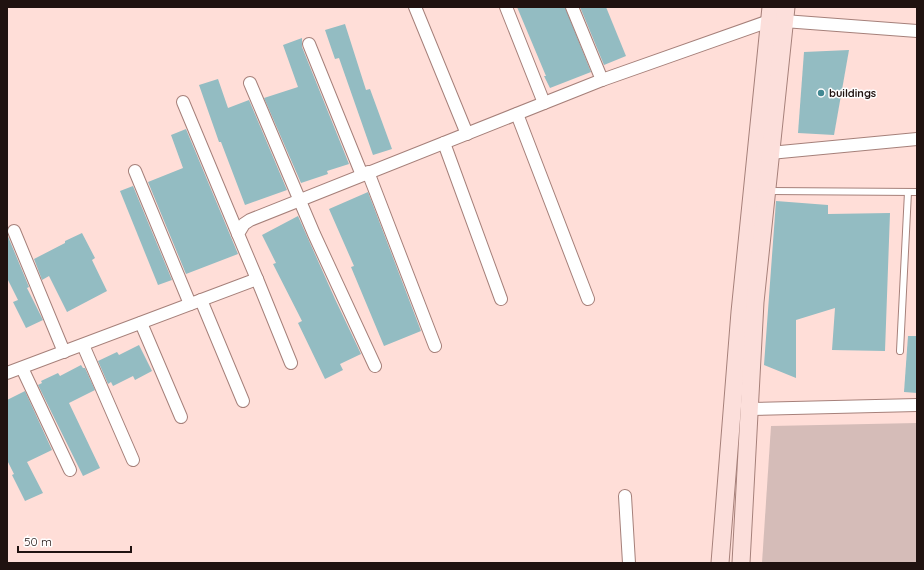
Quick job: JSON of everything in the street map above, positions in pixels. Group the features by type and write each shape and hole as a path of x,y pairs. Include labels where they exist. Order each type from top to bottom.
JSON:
{"street":[{"path":"415,7 467,134"},
{"path":"506,7 544,103"},
{"path":"572,7 602,80"},
{"path":"720,563 740,312 766,191 770,153 778,14"},
{"path":"742,563 755,302 753,252 778,14"},
{"path":"238,234 244,224 250,220 602,80 778,14 917,31"},
{"path":"309,44 365,174 435,346"},
{"path":"250,83 314,234 375,366"},
{"path":"183,102 292,363"},
{"path":"517,114 588,299"},
{"path":"770,153 917,139"},
{"path":"444,143 501,299"},
{"path":"135,171 243,401"},
{"path":"14,231 64,352"},
{"path":"7,373 258,279"},
{"path":"141,323 181,417"},
{"path":"83,345 133,460"},
{"path":"22,368 70,470"},
{"path":"749,409 917,405"},
{"path":"626,496 629,563"}],"lane":[{"path":"766,191 917,192"},
{"path":"900,351 908,192"}],"shaded area":[{"path":"917,423 917,563 762,563 771,426"}],"building":[{"path":"517,7 565,7 591,72 550,88"},
{"path":"580,7 606,7 626,56 604,65"},
{"path":"345,24 366,90 370,89 392,149 373,155 339,58 335,59 325,30"},
{"path":"302,38 302,47 349,164 327,171 328,174 301,183 264,98 298,87 283,45"},
{"name":"buildings","path":"849,50 834,135 798,133 804,52"},
{"path":"218,79 228,108 249,100 287,190 245,205 221,142 219,142 199,85"},
{"path":"186,129 238,254 186,274 148,182 183,168 171,135"},
{"path":"133,186 172,280 158,285 120,191"},
{"path":"368,192 421,331 384,346 351,267 354,266 329,209"},
{"path":"776,201 828,205 828,214 890,213 885,351 832,350 835,308 796,320 796,378 764,365"},
{"path":"298,216 361,354 340,364 343,370 325,379 298,323 302,321 273,264 276,263 262,235"},
{"path":"82,233 95,258 92,260 107,291 67,312 49,276 42,280 34,259"},
{"path":"7,234 29,287 27,288 43,320 26,328 13,302 18,300 7,278"},
{"path":"908,336 917,336 917,393 904,392"},
{"path":"139,345 152,371 135,380 133,376 113,386 111,382 108,384 98,361 117,352 119,355"},
{"path":"81,365 85,368 95,390 69,403 100,468 83,476 38,385 42,383 41,381 58,373 60,376"},
{"path":"25,391 52,450 27,462 43,493 25,501 12,475 14,474 7,460 7,400"}],"place":[{"name":"buildings","path":"821,93"}]}
